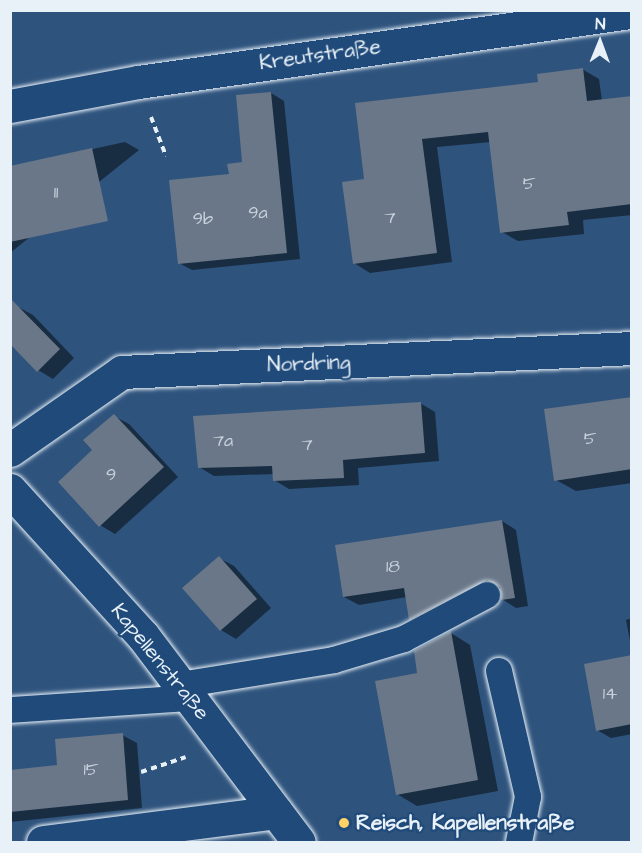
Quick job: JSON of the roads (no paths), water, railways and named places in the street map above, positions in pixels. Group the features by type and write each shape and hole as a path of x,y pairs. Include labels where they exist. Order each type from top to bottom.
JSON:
{"street":[{"name":"Kreutstraße","path":"10,106 149,80 632,12"},
{"name":"Nordring","path":"10,450 122,372 632,348"},
{"name":"Kapellenstraße","path":"10,490 136,628 299,843"},
{"path":"43,843 276,812"}],"lane":[{"path":"10,710 185,692 334,660 404,639 487,595"},
{"path":"499,671 528,797 519,843"}],"place":[{"name":"Reisch, Kapellenstraße","path":"344,823"}]}
